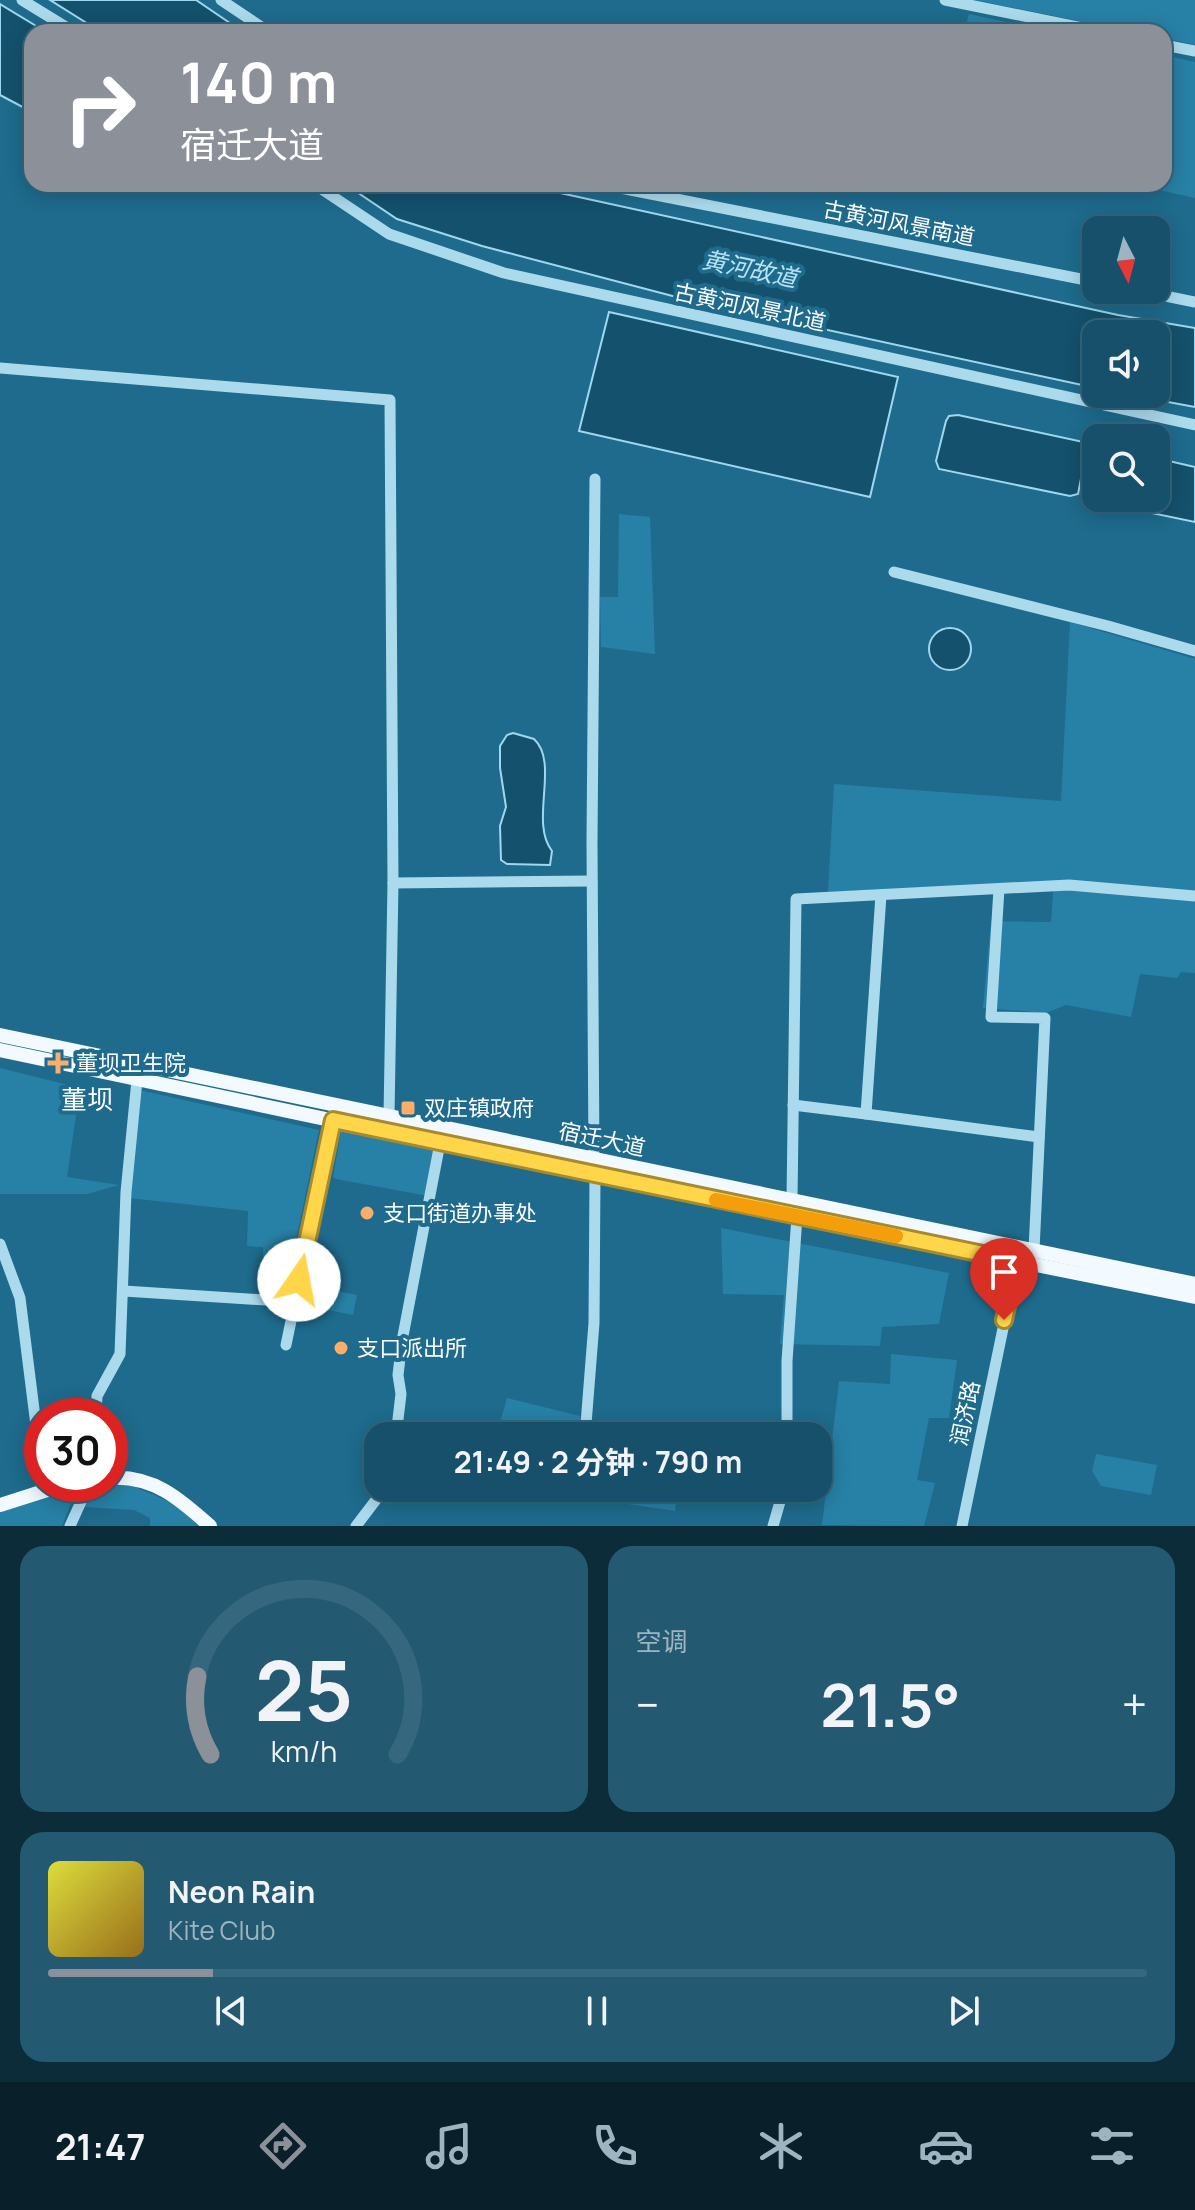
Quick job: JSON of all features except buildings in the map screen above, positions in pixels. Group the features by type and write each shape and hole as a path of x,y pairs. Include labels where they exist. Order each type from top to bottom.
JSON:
{"main road":[{"name":"宿迁大道","path":"0,1035 335,1113 440,1143 1195,1297"},
{"name":"宿迁大道","path":"0,1050 137,1080 335,1113 389,1116 1195,1284"},
{"path":"128,1478 150,1482 177,1496 210,1526"},
{"path":"0,1505 24,1495"}],"street":[{"path":"22,0 61,24"},
{"path":"221,0 257,24"},
{"path":"945,0 1063,24"},
{"path":"1172,47 1195,51"},
{"name":"古黄河风景北道","path":"326,192 389,234 504,273 1195,425"},
{"name":"古黄河风景南道","path":"640,192 1082,279"},
{"path":"1170,297 1195,302"},
{"path":"0,368 390,400 393,883 389,1116"},
{"path":"594,1160 592,881 595,479"},
{"path":"894,572 1195,651"},
{"path":"393,883 592,881"},
{"path":"792,1200 796,899 1069,885 1195,896"},
{"path":"999,889 991,1017 1045,1018 1034,1250"},
{"path":"866,1114 881,895"},
{"path":"97,1398 120,1354 126,1192 137,1080"},
{"path":"793,1105 1039,1137"},
{"path":"286,1345 335,1113"},
{"path":"398,1422 402,1341 440,1143"},
{"path":"586,1422 594,1323 595,1176"},
{"path":"787,1422 787,1361 797,1216"},
{"path":"0,1244 20,1298 33,1398"},
{"name":"润济路","path":"962,1526 1017,1261"},
{"path":"124,1291 295,1302"},
{"path":"70,1526 81,1502"},
{"path":"356,1526 374,1502"},
{"path":"773,1526 780,1502"}],"shaded area":[{"path":"975,0 1195,0 1195,45 1172,40 1172,24 1094,24"},
{"path":"969,14 1016,24 966,24"},
{"path":"1172,57 1195,62 1195,198 1168,192 1172,192"},
{"path":"619,514 650,517 655,654 601,647 600,597 618,597"},
{"path":"1070,622 1195,659 1195,973 1181,972 1177,978 1140,974 1131,1017 1066,1005 1046,1013 983,1008 991,921 1051,922 1054,881 828,892 834,784 1061,801"},
{"path":"0,1068 80,1088 67,1177 119,1185 87,1194 0,1194"},
{"path":"139,1090 319,1130 284,1298 263,1297 263,1247 247,1246 248,1211 129,1198"},
{"path":"341,1131 435,1151 428,1196 333,1177"},
{"path":"721,1228 949,1273 939,1324 882,1327 880,1346 780,1344 784,1295 723,1294"},
{"path":"317,1287 357,1295 353,1315 313,1307"},
{"path":"891,1354 957,1360 949,1418 929,1418 917,1480 935,1483 924,1526 822,1525 825,1502 832,1502 832,1440 839,1381 890,1384"},
{"path":"507,1398 580,1416 581,1422 500,1422"},
{"path":"1096,1454 1157,1465 1151,1495 1101,1486 1092,1471"},
{"path":"128,1485 173,1503 200,1526 150,1526 150,1518 134,1510 84,1507 86,1502 128,1502"},
{"path":"24,1500 71,1502 62,1526 0,1526 0,1508"},
{"path":"614,1502 676,1502 675,1511"}],"water":[{"path":"50,0 196,0 231,24 88,24"},
{"path":"0,4 33,24 24,24 24,108 0,95"},
{"name":"黄河故道","path":"357,192 556,192 1148,320 1082,320 1082,385 684,299 482,246 397,219"},
{"path":"609,312 898,377 870,497 579,431"},
{"path":"1170,324 1195,328 1195,407 1170,402"},
{"path":"958,415 1082,442 1082,474 1078,494 1070,496 939,469 936,461 949,416"},
{"path":"1170,461 1195,467 1195,522 1147,512 1170,512"},
{"path":"950,628 965,634 971,649 965,664 950,670 935,664 929,649 935,634"},
{"path":"513,733 534,739 545,763 543,825 552,851 550,865 507,864 501,860 500,826 506,807 500,746 507,735"}],"slow traffic":[{"path":"716,1200 896,1236"}],"place":[{"name":"董坝卫生院","path":"58,1063"},
{"name":"双庄镇政府","path":"408,1108"},
{"name":"支口街道办事处","path":"367,1213"},
{"name":"支口派出所","path":"341,1348"}],"district":[{"name":"董坝","path":"87,1099"}],"route":[{"path":"299,1280 333,1120 1017,1261 1004,1320"}]}
